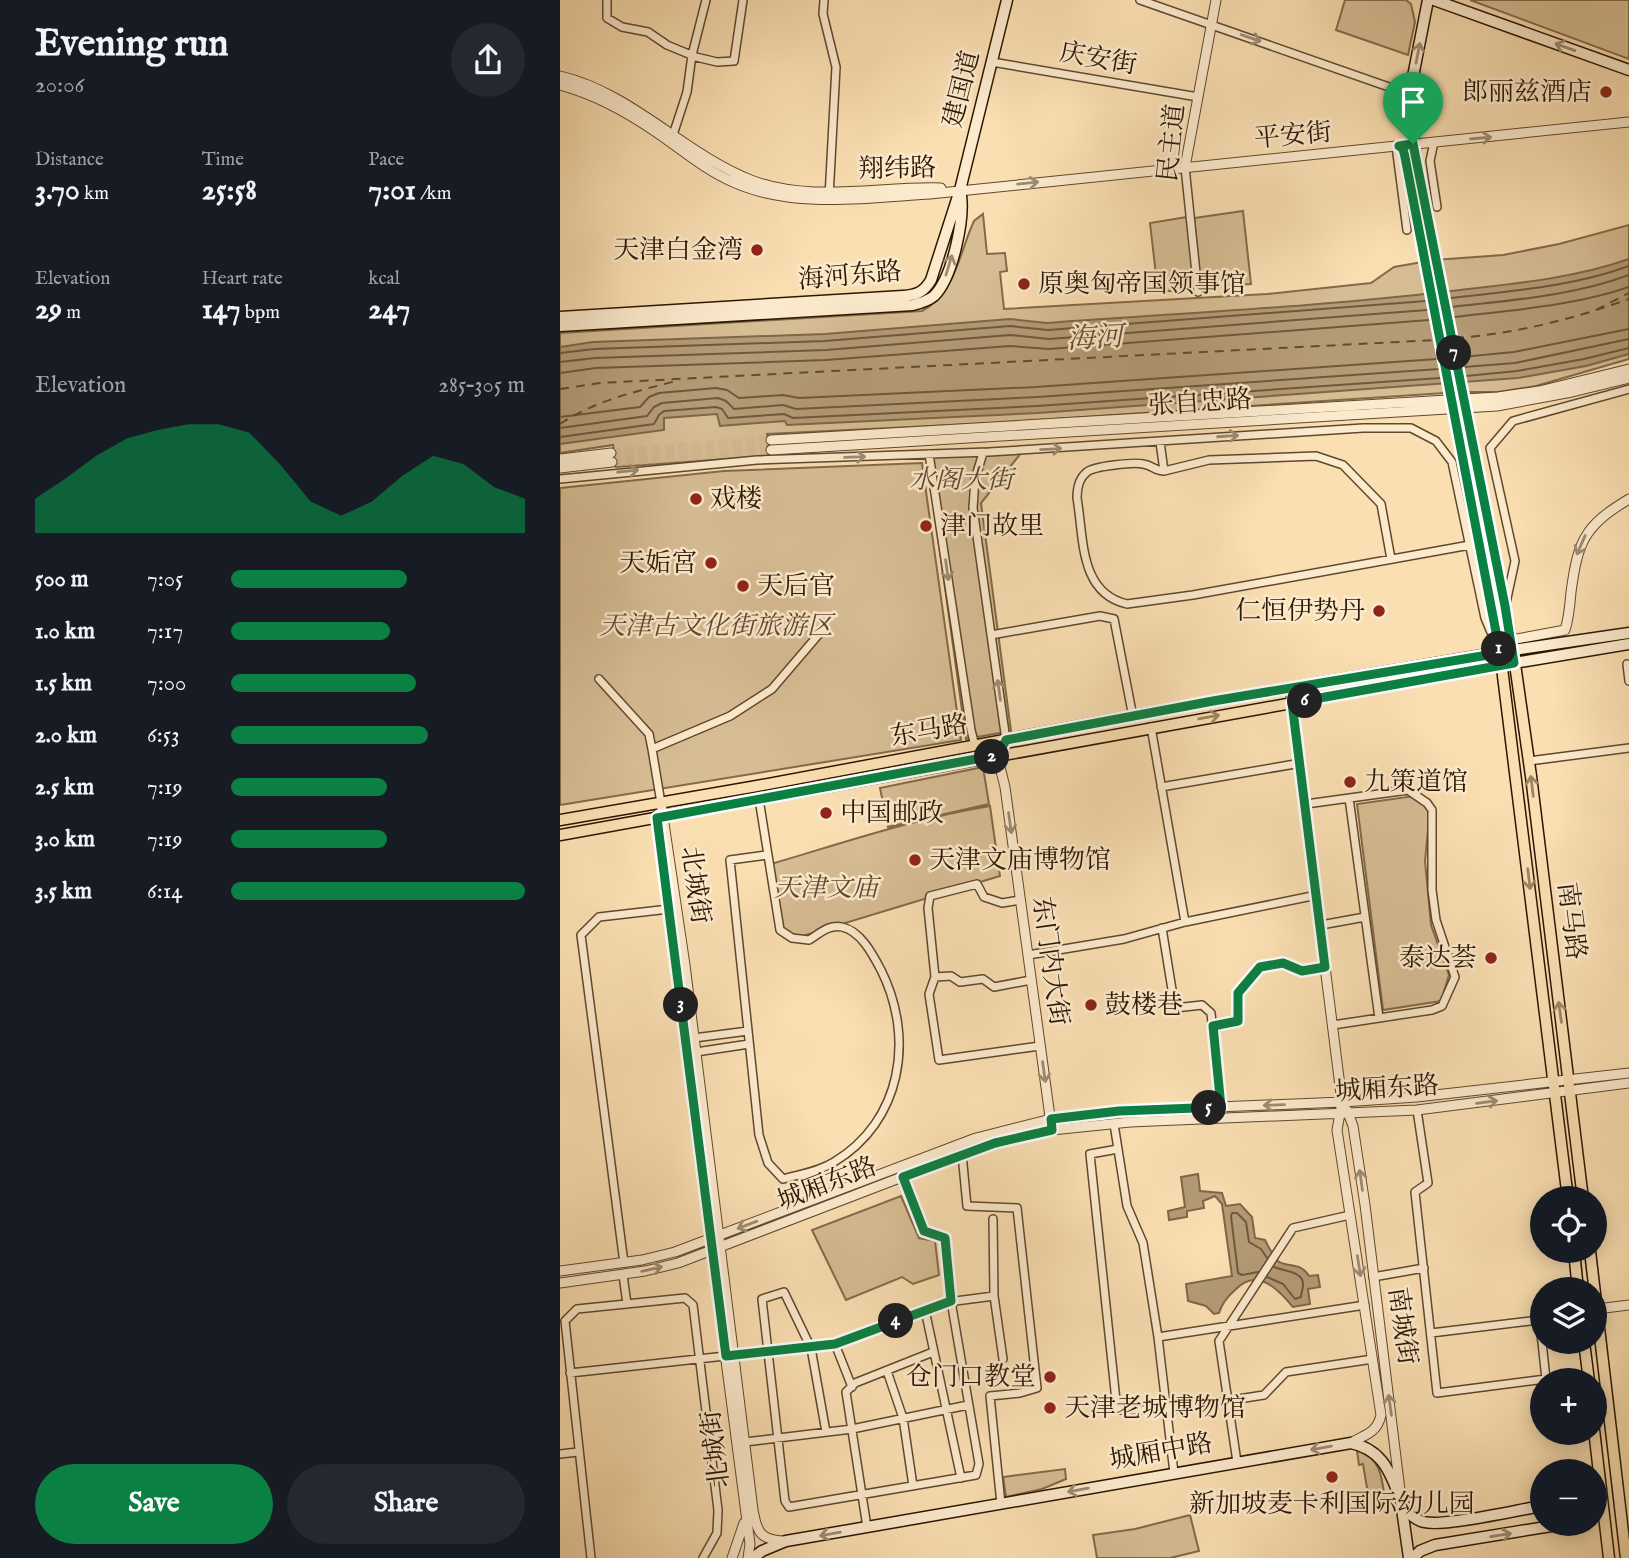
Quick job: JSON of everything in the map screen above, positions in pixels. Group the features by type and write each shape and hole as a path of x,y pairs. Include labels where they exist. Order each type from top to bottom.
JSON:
{"main road":[{"name":"建国道","path":"960,190 1007,0"},
{"path":"1427,0 1409,94 1409,112 1430,258 1500,653"},
{"path":"1434,0 1629,70"},
{"path":"1397,146 1404,152 1430,258 1512,645 1629,633"},
{"name":"海河东路","path":"560,317 776,305 919,293 926,289 931,280 960,190"},
{"name":"海河东路","path":"560,326 923,303 941,288 946,276 962,214 960,190"},
{"name":"东马路","path":"560,820 1290,688 1500,653 1512,645"},
{"name":"南马路","path":"1512,645 1582,1186"},
{"path":"1514,663 1629,645"},
{"name":"南马路","path":"1500,653 1566,1186"},
{"name":"东马路","path":"560,835 1514,663"},
{"path":"1604,1354 1624,1494 1626,1558"},
{"path":"1351,1443 1365,1446 1382,1459 1413,1517 1431,1523 1530,1508"},
{"name":"城厢中路","path":"751,1558 786,1541 1351,1443"},
{"name":"南城街","path":"1401,1497 1411,1558"},
{"path":"1607,1517 1625,1514"},
{"path":"1411,1558 1435,1545 1530,1530"},
{"path":"1604,1536 1609,1558"}],"street":[{"path":"607,0 607,18 622,27 648,32 667,46 717,62 734,61 743,0"},
{"path":"671,139 687,92 692,55 706,0"},
{"path":"824,0 823,15 836,67 829,195"},
{"path":"1143,0 1409,94"},
{"name":"民主道","path":"1198,292 1185,167 1216,0"},
{"name":"庆安街","path":"992,62 1198,97"},
{"name":"翔纬路","path":"560,76 611,96 671,139"},
{"name":"翔纬路","path":"560,85 606,102 717,164 754,181 779,188 829,195 928,188 960,190"},
{"name":"平安街","path":"960,190 1629,122"},
{"path":"1434,142 1430,161 1437,207"},
{"path":"1397,146 1407,230"},
{"name":"张自忠路","path":"1629,369 1539,391 1498,397 771,445 1497,405 1572,392 1629,378"},
{"path":"1505,606 1515,561 1490,448 1513,421 1629,389"},
{"path":"560,480 719,463 983,453 1363,428 1410,428 1436,441 1452,462 1485,618 1500,653"},
{"path":"1160,442 1164,471"},
{"path":"929,454 975,746 998,755 1006,740 973,508 975,479 983,453"},
{"path":"1391,559 1381,504 1343,465 1315,456 1209,460 1164,471 1137,463 1093,469 1082,477 1077,488 1092,581 1101,593 1118,602 1139,604 1391,559 1469,545"},
{"path":"560,459 612,457 560,468"},
{"path":"1512,645 1565,630 1576,557 1581,543 1597,521 1629,499"},
{"path":"991,635 1100,616 1114,619 1133,717"},
{"path":"652,749 730,716 772,689 825,627"},
{"path":"1627,664 1629,681"},
{"path":"599,679 649,734 661,803"},
{"name":"南城街","path":"1290,688 1342,1102 1337,1130 1381,1415 1373,1433 1351,1443"},
{"path":"1150,727 1185,922"},
{"path":"1529,761 1629,748"},
{"name":"东门内大街","path":"998,755 1005,787 1052,1130"},
{"path":"1161,787 1301,763"},
{"path":"1306,804 1408,790 1427,803 1432,810 1432,890 1436,920 1455,977 1442,1006 1432,1010 1333,1025"},
{"path":"1349,798 1379,1018"},
{"path":"759,799 780,930 784,934 809,940 822,931 842,927 850,931 872,952 898,1017 898,1068 891,1094 880,1117 853,1148 833,1163 783,1179 768,1163 759,1135 730,860 767,856"},
{"name":"北城街","path":"661,803 669,909 758,1530 769,1540 786,1541"},
{"name":"北城街","path":"661,817 696,1052 714,1237"},
{"path":"1020,900 1002,903 984,897 977,884 930,896 928,908 935,977 929,994 939,1060 1040,1046"},
{"path":"1028,956 1124,939 1185,922 1317,895"},
{"path":"624,1263 581,935 599,917 669,909"},
{"path":"1321,925 1365,917"},
{"path":"1162,928 1175,1008 1202,1005 1211,1013 1221,1107"},
{"path":"1213,1026 1238,1021 1238,993 1260,967 1283,963 1302,971 1325,967"},
{"path":"935,977 951,976 960,982 983,979 994,987 1031,980"},
{"path":"694,1038 748,1031"},
{"path":"696,1052 749,1044"},
{"path":"1570,1085 1629,1073"},
{"path":"1570,1085 1629,1083"},
{"name":"城厢东路","path":"560,1283 664,1267 962,1154 1052,1130 1114,1124 1417,1110 1570,1085"},
{"name":"城厢东路","path":"560,1271 624,1263 675,1252 976,1138 1051,1119 1119,1111 1342,1102 1555,1087"},
{"name":"南城街","path":"1342,1102 1350,1114 1401,1497"},
{"path":"1417,1110 1428,1183 1415,1192 1437,1393 1546,1379 1543,1354"},
{"path":"1114,1124 1127,1206 1143,1243 1158,1337 1174,1473"},
{"path":"1118,1149 1090,1154 1117,1410 1167,1410 1264,1395 1286,1372 1373,1359"},
{"path":"962,1154 967,1206 1017,1208 1026,1282 1037,1388 990,1396 1001,1504"},
{"path":"826,1432 811,1347 784,1292 762,1299 785,1501 789,1507 976,1475 979,1464 951,1301 945,1238 924,1231 903,1177"},
{"path":"1237,1462 1219,1341 1293,1228 1350,1215"},
{"path":"993,1219 994,1296 1003,1359"},
{"path":"1373,1277 1424,1268"},
{"path":"623,1275 627,1304"},
{"path":"570,1373 835,1344 951,1301 994,1296"},
{"path":"591,1558 565,1321 577,1309 685,1298 693,1305 718,1510 717,1532 703,1558"},
{"path":"1607,1308 1629,1305"},
{"path":"1158,1337 1365,1306"},
{"path":"925,1310 961,1478"},
{"path":"1431,1333 1530,1321"},
{"path":"835,1344 852,1387"},
{"path":"867,1527 846,1392 933,1352"},
{"name":"北城街","path":"731,1356 751,1558"},
{"path":"887,1371 903,1418 913,1486"},
{"path":"746,1442 852,1429 968,1405"},
{"path":"560,1454 578,1452"},
{"path":"732,1558 743,1529 745,1511"}],"green space":[{"path":"1345,0 1406,0 1411,4 1415,22 1408,55 1336,30"},
{"path":"1470,0 1629,0 1629,59"},
{"path":"1243,211 1251,284 1201,288 1194,218"},
{"path":"983,214 987,254 1005,253 1007,271 1000,272 1004,309 1267,294 1371,283 1394,267 1434,260 1503,255 1559,244 1629,225 1629,359 1536,386 1498,392 1460,392 992,423 767,434 768,456 616,467 613,445 560,453 560,333 922,311 942,294 949,283 974,221"},
{"path":"1187,217 1195,289 1158,292 1150,223"},
{"name":"水阁大街","path":"1026,447 981,503 1011,731 966,739 926,451"},
{"name":"天津古文化街旅游区","path":"922,463 961,740 560,805 560,488 724,471"},
{"path":"983,767 989,804 888,827 880,788"},
{"path":"1414,796 1430,810 1425,861 1431,925 1449,975 1441,1001 1383,1010 1357,804"},
{"name":"天津文庙","path":"990,806 1000,876 796,938 781,928 771,864 907,824"},
{"path":"901,1196 919,1238 935,1241 939,1275 913,1284 902,1277 846,1300 812,1230"},
{"path":"1357,1451 1366,1454 1377,1466 1386,1507 1374,1509 1371,1493 1368,1494 1363,1464 1359,1465"},
{"path":"1065,1469 1066,1479 1042,1489 1006,1497 1003,1477"},
{"path":"1190,1515 1199,1551 1170,1558 1097,1558 1093,1535 1135,1529"}],"water":[{"name":"海河","path":"1629,259 1629,354 1586,366 1518,378 1038,413 787,425 785,421 720,426 717,414 664,418 664,430 560,444 560,347 593,342 825,334 1010,319 1047,323 1300,306 1519,283 1586,271"},
{"path":"1198,1174 1200,1191 1222,1193 1226,1206 1240,1204 1252,1217 1255,1238 1265,1240 1278,1261 1301,1268 1309,1276 1318,1275 1320,1287 1308,1289 1310,1304 1293,1307 1273,1287 1259,1280 1243,1283 1225,1300 1219,1313 1214,1314 1206,1306 1188,1301 1186,1284 1232,1276 1222,1204 1215,1196 1203,1201 1204,1208 1187,1211 1187,1217 1169,1220 1168,1211 1185,1207 1181,1177"}],"ferry route":[{"path":"1596,310 1629,293"},
{"path":"1455,338 1544,324 1629,299"},
{"path":"560,389 600,383 1436,340"},
{"path":"560,424 603,402 680,380"}],"tunnel":[{"path":"611,453 771,440"},
{"path":"612,462 771,450"}],"place":[{"name":"郎丽兹酒店","path":"1606,92"},
{"name":"天津白金湾","path":"757,250"},
{"name":"原奥匈帝国领事馆","path":"1024,284"},
{"name":"戏楼","path":"696,499"},
{"name":"津门故里","path":"926,526"},
{"name":"天姤宮","path":"711,563"},
{"name":"天后官","path":"743,586"},
{"name":"仁恒伊势丹","path":"1379,611"},
{"name":"九策道馆","path":"1350,782"},
{"name":"中国邮政","path":"826,813"},
{"name":"天津文庙博物馆","path":"915,860"},
{"name":"泰达荟","path":"1491,958"},
{"name":"鼓楼巷","path":"1091,1005"},
{"name":"仓门口教堂","path":"1050,1377"},
{"name":"天津老城博物馆","path":"1050,1408"},
{"name":"新加坡麦卡利国际幼儿园","path":"1332,1477"}],"route":[{"path":"1413,144 1514,663 1292,703 1325,967 1302,971 1283,963 1260,967 1238,993 1238,1021 1213,1026 1221,1107 1119,1111 1051,1119 1052,1130 995,1143 903,1177 924,1231 945,1238 951,1301 835,1344 726,1356 657,818 998,755 1006,740 1213,701 1500,653 1405,157 1399,146 1413,144"}]}
